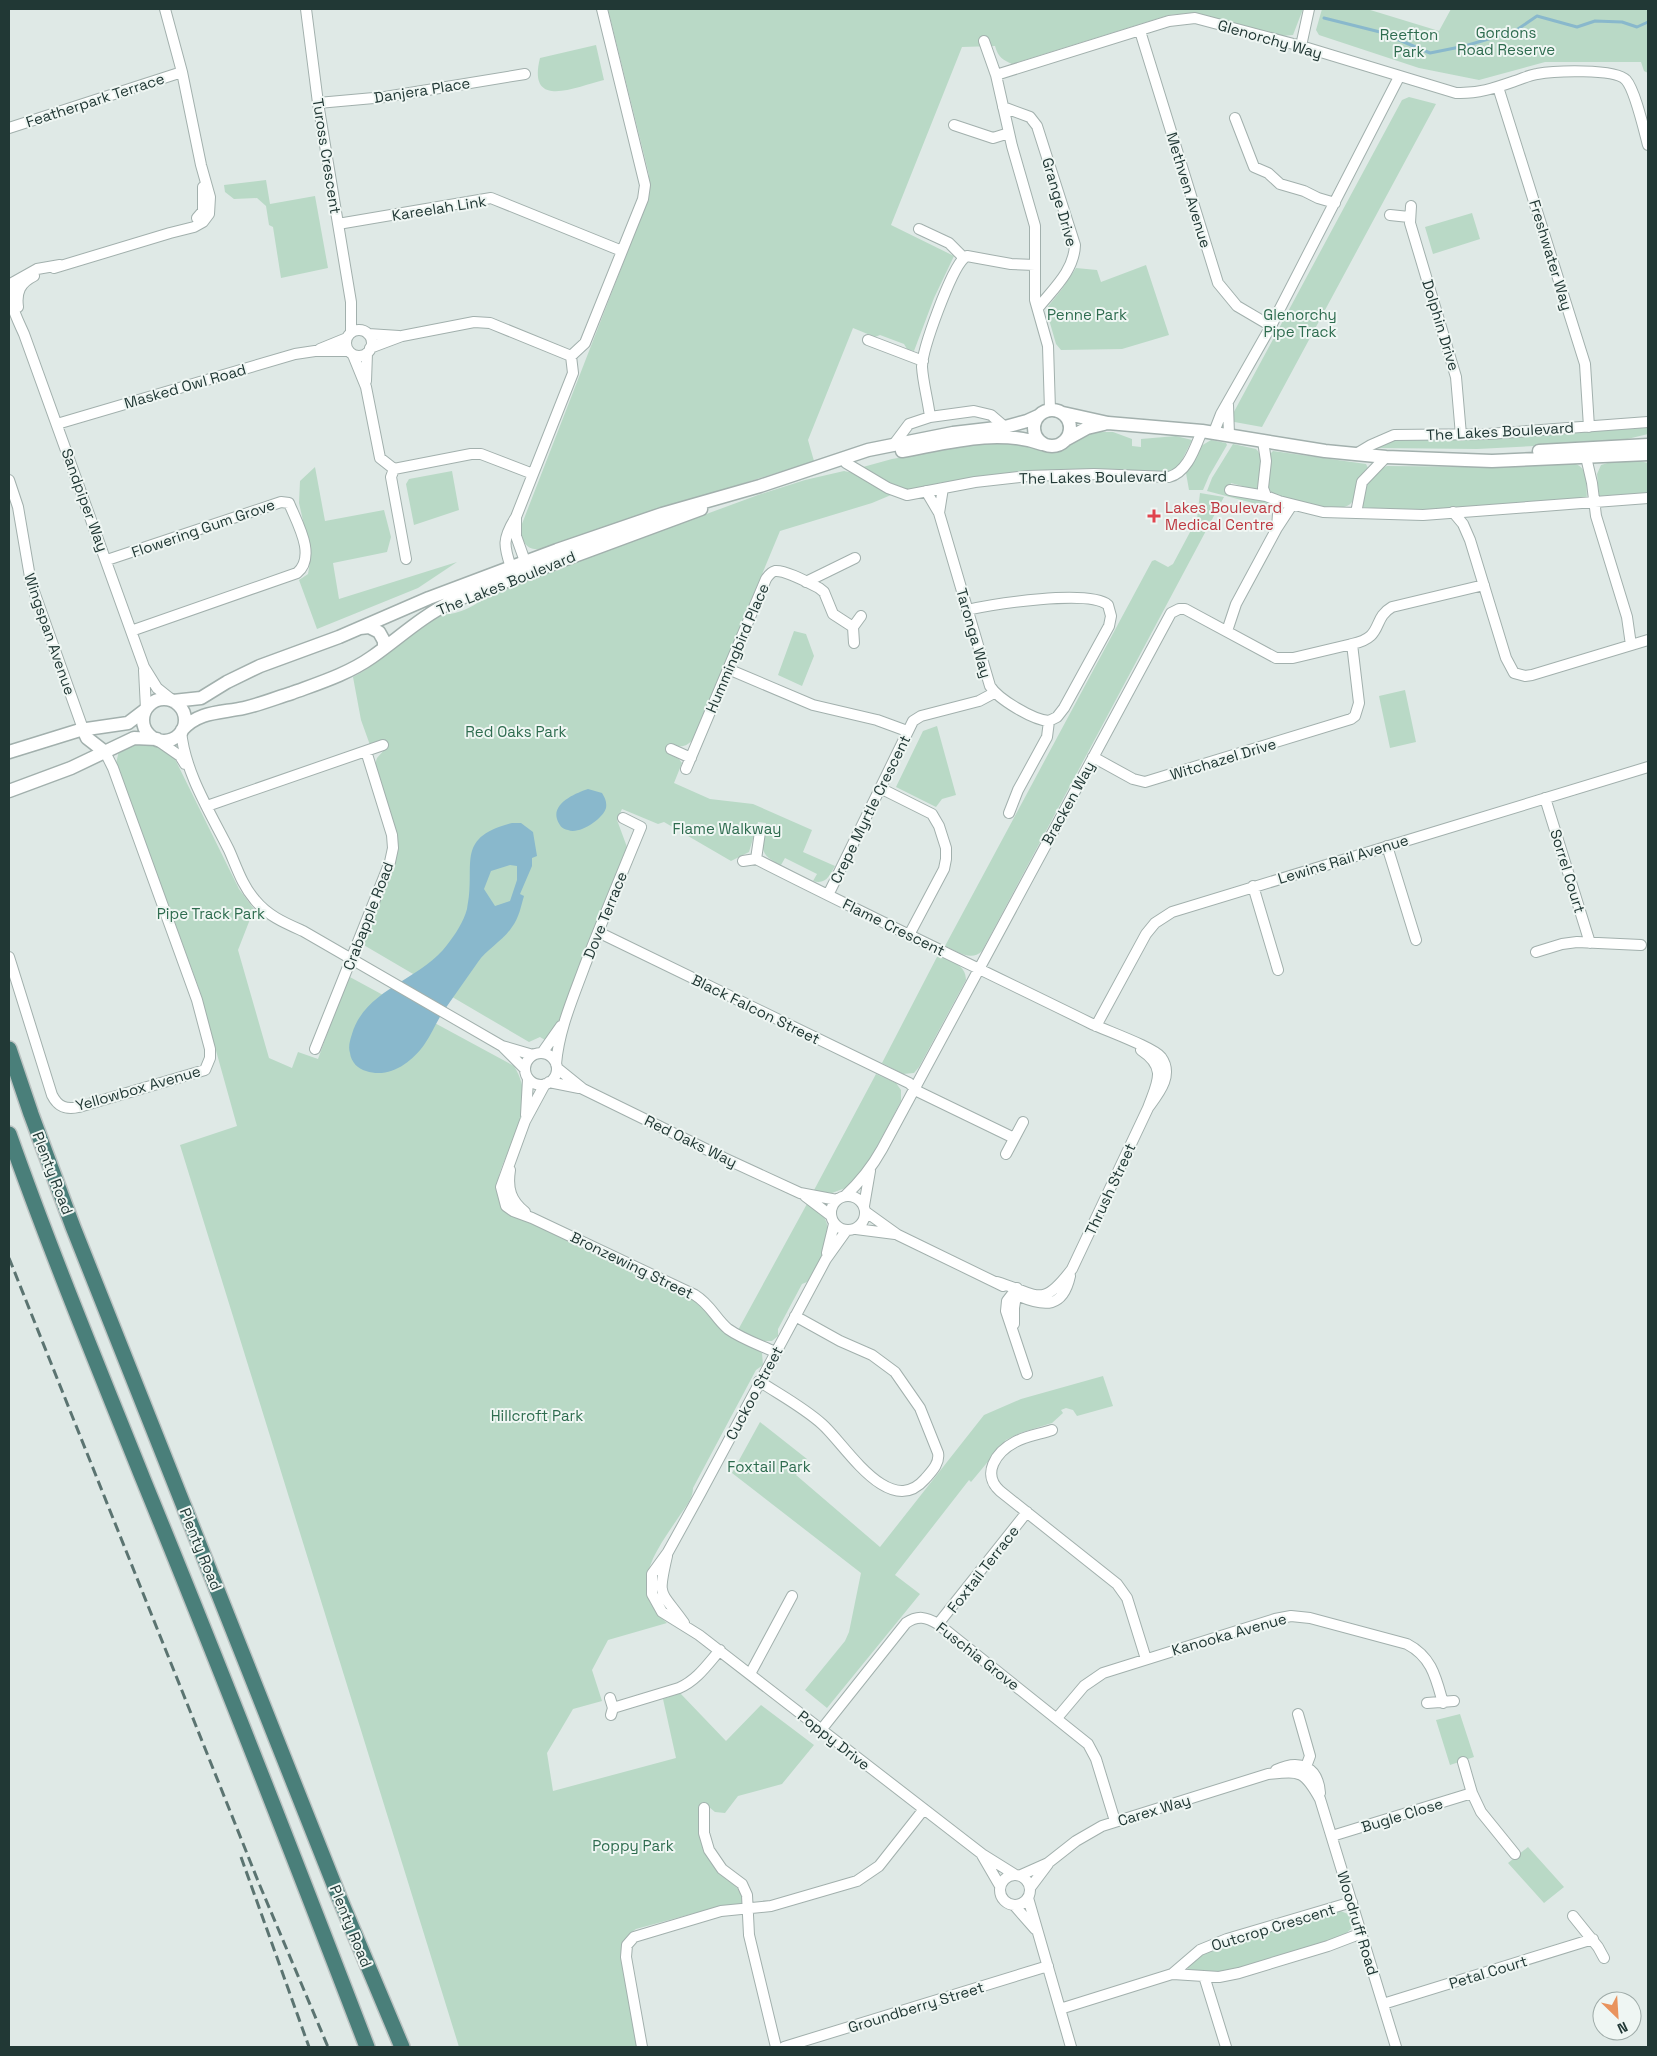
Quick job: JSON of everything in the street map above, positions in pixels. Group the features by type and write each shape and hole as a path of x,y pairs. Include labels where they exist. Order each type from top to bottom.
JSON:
{"highway":[{"name":"Plenty Road","path":"9,1049 31,1114 80,1244 336,1888 402,2047"},
{"name":"Plenty Road","path":"9,1134 32,1200 368,2047"}],"street":[{"path":"13,283 36,269 60,265 170,232 192,222 206,212 201,165 182,72 164,9"},
{"name":"Tuross Crescent","path":"306,9 318,103 351,302 349,335"},
{"path":"512,573 506,553 505,538 507,531 516,518 573,373 572,356 585,343 643,199 645,185 602,9"},
{"path":"1301,46 1309,9"},
{"name":"Glenorchy Way","path":"996,74 1169,21 1195,18 1301,46 1456,93 1468,93 1498,86 1536,74 1606,72 1621,76 1627,81 1648,145"},
{"name":"Methven Avenue","path":"1140,30 1218,283 1237,306 1271,326"},
{"name":"Grange Drive","path":"984,41 996,74 1009,133 1035,226 1035,300 1048,346 1050,410"},
{"name":"Featherpark Terrace","path":"9,128 182,72"},
{"name":"Danjera Place","path":"318,103 385,97 525,74"},
{"path":"1208,432 1217,423 1271,326 1399,77"},
{"name":"Freshwater Way","path":"1498,86 1585,364 1588,427"},
{"name":"Grange Drive","path":"1003,107 1030,117 1037,126 1075,245 1075,256 1070,269 1038,308"},
{"path":"1234,118 1254,167 1268,173 1280,184 1335,203"},
{"path":"954,124 993,138 1009,133"},
{"name":"Kareelah Link","path":"338,224 491,198 622,251"},
{"name":"Dolphin Drive","path":"1411,206 1409,217 1456,377 1462,435"},
{"path":"1390,215 1409,217"},
{"path":"919,229 949,243 964,258"},
{"path":"930,417 923,361 925,347 950,282 964,258 967,256 977,256 1011,264 1035,265"},
{"name":"Sandpiper Way","path":"13,283 10,294 11,306 24,334 144,667 158,688 172,701"},
{"name":"Tuross Crescent","path":"351,302 365,332"},
{"path":"315,352 360,355 402,336 474,322 490,323 572,356"},
{"path":"315,352 349,335 365,332 402,336"},
{"path":"365,332 371,340 368,350 366,387"},
{"path":"349,335 346,345 366,387 380,458 394,469 471,454 481,454 533,474"},
{"path":"868,340 923,361"},
{"name":"Masked Owl Road","path":"57,424 295,354 315,352"},
{"path":"1228,404 1229,435"},
{"path":"1050,410 1063,413 1070,423 1070,428 1067,439 1058,445 1047,446 1042,444 1034,434 1035,422 1038,416 1050,410"},
{"path":"894,444 909,424 930,417 974,411 991,416 1006,427"},
{"name":"The Lakes Boulevard","path":"1063,413 1108,423 1208,432 1386,457 1484,461 1648,454"},
{"name":"The Lakes Boulevard","path":"172,701 201,698 227,682 260,666 358,629 527,567 660,525 760,486 840,458 894,444 953,433 1006,427 1038,416"},
{"name":"The Lakes Boulevard","path":"1356,454 1394,435 1462,435 1648,422"},
{"name":"The Lakes Boulevard","path":"1067,439 1087,428 1108,423"},
{"name":"The Lakes Boulevard","path":"846,463 902,494 926,492 1003,478 1060,475 1168,478 1178,474 1208,432"},
{"name":"The Lakes Boulevard","path":"796,474 902,451 984,437 1021,438 1042,444"},
{"path":"1263,441 1266,461 1263,488 1266,496"},
{"name":"The Lakes Boulevard","path":"1422,458 1648,445"},
{"path":"1356,513 1362,482 1386,457"},
{"path":"1453,512 1460,518 1470,540 1508,666 1514,673 1525,676 1640,643 1627,617 1596,516 1593,502 1590,457"},
{"path":"394,469 391,477 406,558"},
{"name":"Wingspan Avenue","path":"9,480 18,507 31,584 83,729"},
{"name":"Taronga Way","path":"939,513 942,488"},
{"path":"1230,490 1266,496 1292,505 1324,512 1406,515 1648,498"},
{"name":"Taronga Way","path":"926,492 939,513 992,689 1034,716 1049,721"},
{"path":"1276,528 1279,501"},
{"name":"Flowering Gum Grove","path":"107,560 281,502 289,503 302,536 306,558 304,567 297,573 131,631"},
{"path":"1222,628 1276,528 1292,505"},
{"path":"1470,540 1472,519 1482,510"},
{"path":"516,518 516,536 527,567"},
{"path":"806,582 855,558"},
{"name":"Hummingbird Place","path":"686,769 769,575 777,572 806,582 824,592 833,614 854,627"},
{"name":"The Lakes Boulevard","path":"181,730 189,722 203,715 226,712 265,702 338,675 371,658 422,618 439,608 512,573"},
{"name":"Bracken Way","path":"841,1198 857,1185 872,1166 1171,613 1179,609 1185,609 1281,659 1368,640 1383,615 1392,607 1484,585"},
{"path":"967,610 1011,602 1096,599 1108,605 1111,616 1108,626 1064,708 1056,717 1049,721 1047,737 1018,790 1009,813"},
{"path":"854,642 854,627 860,616"},
{"path":"358,629 369,628 379,632 384,641 384,648"},
{"name":"Witchazel Drive","path":"1093,756 1133,779 1144,782 1344,722 1355,716 1359,703 1352,644"},
{"name":"Sandpiper Way","path":"144,667 146,710"},
{"path":"728,669 813,705 878,720 907,731"},
{"name":"Crepe Myrtle Crescent","path":"828,895 913,721 921,716 968,702 992,689"},
{"path":"9,752 83,729 128,723 146,710 154,701 166,699 172,701 182,710 184,717 181,730 184,752 207,806 236,865 267,904 303,931 502,1046 551,1056 556,1066 553,1078 547,1083 525,1120"},
{"path":"146,710 144,724 151,736 180,756 192,773"},
{"path":"83,729 87,738 105,752"},
{"path":"9,791 64,771 134,738 171,739 181,730"},
{"path":"207,806 383,745"},
{"path":"671,749 691,758"},
{"name":"Crabapple Road","path":"315,1049 390,862 393,848 391,830 366,751"},
{"name":"Yellowbox Avenue","path":"9,958 52,1095 57,1104 63,1108 79,1107 206,1070 210,1058 205,1028 189,976 113,768 105,752"},
{"name":"Lewins Rail Avenue","path":"1096,1026 1140,943 1155,923 1179,909 1648,767"},
{"path":"880,788 932,814 939,826 946,848 944,868 909,935"},
{"name":"Sorrel Court","path":"1545,798 1590,943"},
{"name":"Dove Terrace","path":"556,1066 557,1048 563,1023 641,827 623,818"},
{"path":"743,861 756,859 760,832"},
{"path":"1387,846 1416,940"},
{"name":"Flame Crescent","path":"756,859 978,968"},
{"path":"1253,886 1278,970"},
{"name":"Black Falcon Street","path":"598,932 910,1084 914,1088 1014,1138"},
{"path":"1536,952 1570,943 1641,945"},
{"name":"Thrush Street","path":"978,968 1121,1038 1150,1048 1158,1053 1165,1064 1166,1070 1164,1082 1148,1108 1072,1269 1058,1288 1047,1295 1016,1292"},
{"name":"Dove Terrace","path":"538,1054 563,1023"},
{"path":"502,1046 536,1084 547,1083"},
{"path":"525,1120 527,1061 538,1054"},
{"name":"Red Oaks Way","path":"556,1066 583,1089 800,1192 832,1220"},
{"name":"Red Oaks Way","path":"547,1083 583,1089"},
{"name":"Bronzewing Street","path":"525,1120 512,1156 505,1186 506,1206 513,1211 532,1218 695,1295 709,1305 721,1322 730,1330 775,1352"},
{"path":"1006,1154 1022,1122"},
{"name":"Bracken Way","path":"865,1209 867,1182 872,1166"},
{"name":"Red Oaks Way","path":"800,1192 841,1198"},
{"path":"898,1234 851,1230 832,1220 831,1209 841,1198 856,1198 865,1209 898,1234 1016,1292 1013,1315 1015,1334 1027,1374"},
{"path":"851,1230 864,1222 865,1209"},
{"name":"Cuckoo Street","path":"826,1259 832,1220"},
{"name":"Cuckoo Street","path":"657,1593 668,1552 759,1381 826,1259 851,1230"},
{"path":"759,1381 818,1420 841,1442 860,1467 873,1478 891,1488 906,1490 917,1486 936,1465 939,1457 924,1414 895,1372 872,1355 840,1341 795,1316"},
{"name":"Foxtail Terrace","path":"1052,1430 1013,1443 1001,1453 992,1465 991,1476 996,1487 1109,1576 1123,1590 1130,1606 1146,1658"},
{"name":"Foxtail Terrace","path":"938,1624 1027,1512"},
{"name":"Poppy Drive","path":"657,1593 685,1625 720,1650 982,1854 1017,1875"},
{"path":"750,1674 792,1596"},
{"name":"Kanooka Avenue","path":"1057,1718 1076,1694 1093,1680 1112,1669 1275,1619 1299,1616 1407,1644 1422,1654 1432,1667 1443,1703"},
{"name":"Fuschia Grove","path":"821,1730 906,1623 912,1619 924,1617 938,1624 1088,1744 1093,1751 1115,1821"},
{"path":"611,1707 689,1684 697,1678 720,1650"},
{"path":"1428,1704 1454,1701"},
{"path":"1298,1714 1310,1750 1310,1761 1305,1771"},
{"path":"1463,1762 1472,1793 1486,1818 1515,1854"},
{"name":"Carex Way","path":"1017,1875 1048,1863 1090,1832 1115,1821 1268,1774 1305,1771"},
{"name":"Woodruff Road","path":"1305,1771 1320,1799 1396,2047"},
{"name":"Bugle Close","path":"1332,1836 1472,1793"},
{"path":"704,1808 704,1833 709,1850 722,1869 742,1884 749,1900 749,1935 776,2047"},
{"path":"642,2047 626,1957 629,1941 639,1934 712,1913 732,1909 771,1906 846,1885 866,1877 879,1866 924,1809"},
{"name":"Poppy Drive","path":"982,1854 1000,1886"},
{"name":"Carex Way","path":"1029,1893 1048,1863"},
{"path":"1038,1932 1014,1905 1002,1899 1000,1886 1005,1878 1017,1875 1027,1880 1038,1932 1071,2047"},
{"path":"1014,1905 1022,1903 1029,1893"},
{"name":"Outcrop Crescent","path":"1172,1974 1200,1950 1227,1939 1352,1902"},
{"path":"1573,1916 1592,1939 1604,1958"},
{"name":"Outcrop Crescent","path":"1060,2009 1172,1974 1219,1977 1239,1973 1328,1946 1362,1933"},
{"name":"Petal Court","path":"1383,2004 1592,1939"},
{"name":"Groundberry Street","path":"784,2047 1048,1966"},
{"path":"1204,1976 1226,2047"}],"green space":[{"path":"608,9 1303,9 1293,35 1281,36 1193,13 1169,15 1012,64 1001,58 995,46 962,47 891,225 954,256 934,298 914,351 907,349 904,344 880,335 875,337 853,328 808,440 814,461 653,512 551,548 533,549 526,545 520,529 648,199 649,175"},
{"name":"Gordons Road Reserve","path":"1322,9 1367,9 1439,31 1451,9 1648,9 1648,73 1644,71 1641,62 1545,62 1479,80 1419,68 1319,35 1316,30"},
{"path":"596,45 604,80 568,90 556,91 547,90 540,84 538,74 540,58"},
{"name":"Glenorchy Pipe Track","path":"1409,97 1436,104 1262,427 1229,421 1402,100"},
{"path":"266,180 270,204 315,196 328,268 281,278 273,227 269,225 266,206 257,198 234,199 225,192 224,185"},
{"path":"1472,213 1480,239 1433,254 1425,227"},
{"name":"Penne Park","path":"1146,265 1169,335 1122,349 1061,350 1056,344 1046,309 1076,268 1097,270 1101,282"},
{"path":"1648,427 1648,434 1615,442 1477,449 1379,448 1379,446 1397,439 1483,439"},
{"path":"1096,432 1113,432 1132,439 1132,446 1141,447 1141,439 1176,436 1192,440 1178,468 1167,473 1093,469 1022,472 973,477 907,490 897,487 863,467 892,459 985,443 998,442 1033,445 1053,450 1061,448 1077,438"},
{"path":"1211,440 1226,443 1227,445 1203,490 1189,490 1186,473 1201,446"},
{"path":"1233,444 1256,449 1261,458 1261,469 1257,490 1231,483 1228,492 1265,501 1272,508 1207,491 1212,478"},
{"path":"1273,451 1366,464 1368,468 1358,482 1352,502 1338,508 1315,506 1274,495 1270,491 1268,476 1270,454"},
{"path":"1635,460 1648,463 1648,494 1599,496 1597,474 1601,465 1611,462"},
{"path":"1577,464 1584,471 1587,498 1435,509 1364,509 1362,506 1368,482 1376,473 1387,466 1487,467"},
{"path":"315,467 325,521 384,510 391,537 387,552 333,563 339,599 457,562 418,588 317,629 299,580 308,574 311,556 299,503 300,481"},
{"path":"452,471 459,510 414,525 406,484 409,479"},
{"name":"Red Oaks Park","path":"844,471 854,473 891,495 872,503 780,531 694,738 685,746 673,745 669,754 679,759 682,763 674,783 710,799 753,804 812,830 803,852 835,866 827,878 821,882 813,881 817,874 785,858 781,865 767,857 763,848 766,823 758,822 749,852 731,861 664,822 658,824 622,809 617,820 627,847 556,1028 545,1040 540,1037 529,1042 362,944 397,849 396,832 375,764 377,758 385,749 370,745 361,720 353,677 375,663 424,623 437,616 465,610 492,593 758,495 805,480"},
{"path":"1200,493 1224,497 982,951 969,956 945,946 1152,561 1155,560 1168,567 1173,564 1197,519"},
{"path":"794,631 806,634 814,656 802,686 778,675"},
{"path":"1405,690 1416,742 1390,748 1379,696"},
{"path":"937,726 956,795 942,799 936,807 896,787 923,731"},
{"path":"136,744 157,747 174,757 239,889 254,909 238,950 269,1058 292,1068 298,1052 318,1059 348,976 514,1066 522,1085 524,1105 519,1129 499,1176 498,1198 504,1208 695,1300 762,1353 763,1365 756,1370 693,1488 689,1502 662,1542 649,1569 648,1596 655,1610 667,1623 608,1640 592,1670 602,1701 573,1709 547,1753 553,1791 676,1758 663,1699 680,1693 726,1741 761,1705 814,1745 782,1784 738,1796 725,1813 715,1812 709,1807 700,1810 702,1841 707,1856 716,1869 738,1889 744,1900 741,1904 717,1907 636,1929 625,1939 621,1950 621,1960 638,2047 459,2047 180,1145 237,1126 198,986 116,763 119,751"},
{"path":"938,955 960,967 966,980 919,1067 914,1073 903,1074 882,1063"},
{"path":"876,1074 896,1083 901,1090 901,1101 889,1124 863,1172 848,1187 832,1193 813,1192"},
{"path":"808,1202 820,1211 827,1223 827,1241 816,1267 807,1282 802,1284 778,1329 778,1336 772,1341 763,1341 738,1330"},
{"name":"Foxtail Park","path":"1103,1376 1113,1406 1077,1416 1073,1410 1066,1408 1061,1410 1063,1413 1052,1423 1020,1433 1006,1440 971,1482 969,1480 895,1575 920,1594 827,1708 805,1690 845,1641 849,1632 861,1573 732,1473 760,1422 807,1459 796,1475 880,1547 984,1415 1021,1399"},
{"path":"1460,1714 1474,1757 1450,1765 1436,1720"},
{"path":"1528,1847 1564,1887 1544,1903 1508,1863"},
{"path":"1338,1910 1348,1914 1352,1922 1351,1929 1343,1936 1224,1973 1214,1974 1188,1969 1210,1949"}],"water":[{"path":"588,789 602,793 606,804 604,812 596,821 584,828 573,831 564,829 557,819 556,813 558,808 566,799"},
{"path":"512,823 521,823 533,832 537,856 532,858 532,866 520,894 524,896 520,912 514,923 504,937 478,962 442,1013 424,1045 413,1058 399,1068 383,1073 360,1069 355,1065 349,1048 351,1036 359,1019 381,995 436,957 453,937 466,914 471,855 474,845 481,837 494,829","holes":["510,865 517,866 517,880 510,901 495,906 484,889 491,871"]}],"waterway":[{"path":"1324,18 1380,32 1430,53 1465,46 1515,31 1537,16 1577,27 1595,21 1622,22 1637,27 1648,22"}],"railway":[{"path":"9,1258 258,1881 328,2047"},
{"path":"241,1857 309,2047"}],"place":[{"name":"Lakes Boulevard Medical Centre","path":"1154,516"}],"park label":[{"name":"Reefton Park","path":"1409,42"},
{"name":"Flame Walkway","path":"727,828"},
{"name":"Pipe Track Park","path":"211,913"},
{"name":"Hillcroft Park","path":"537,1415"},
{"name":"Poppy Park","path":"633,1845"}]}
